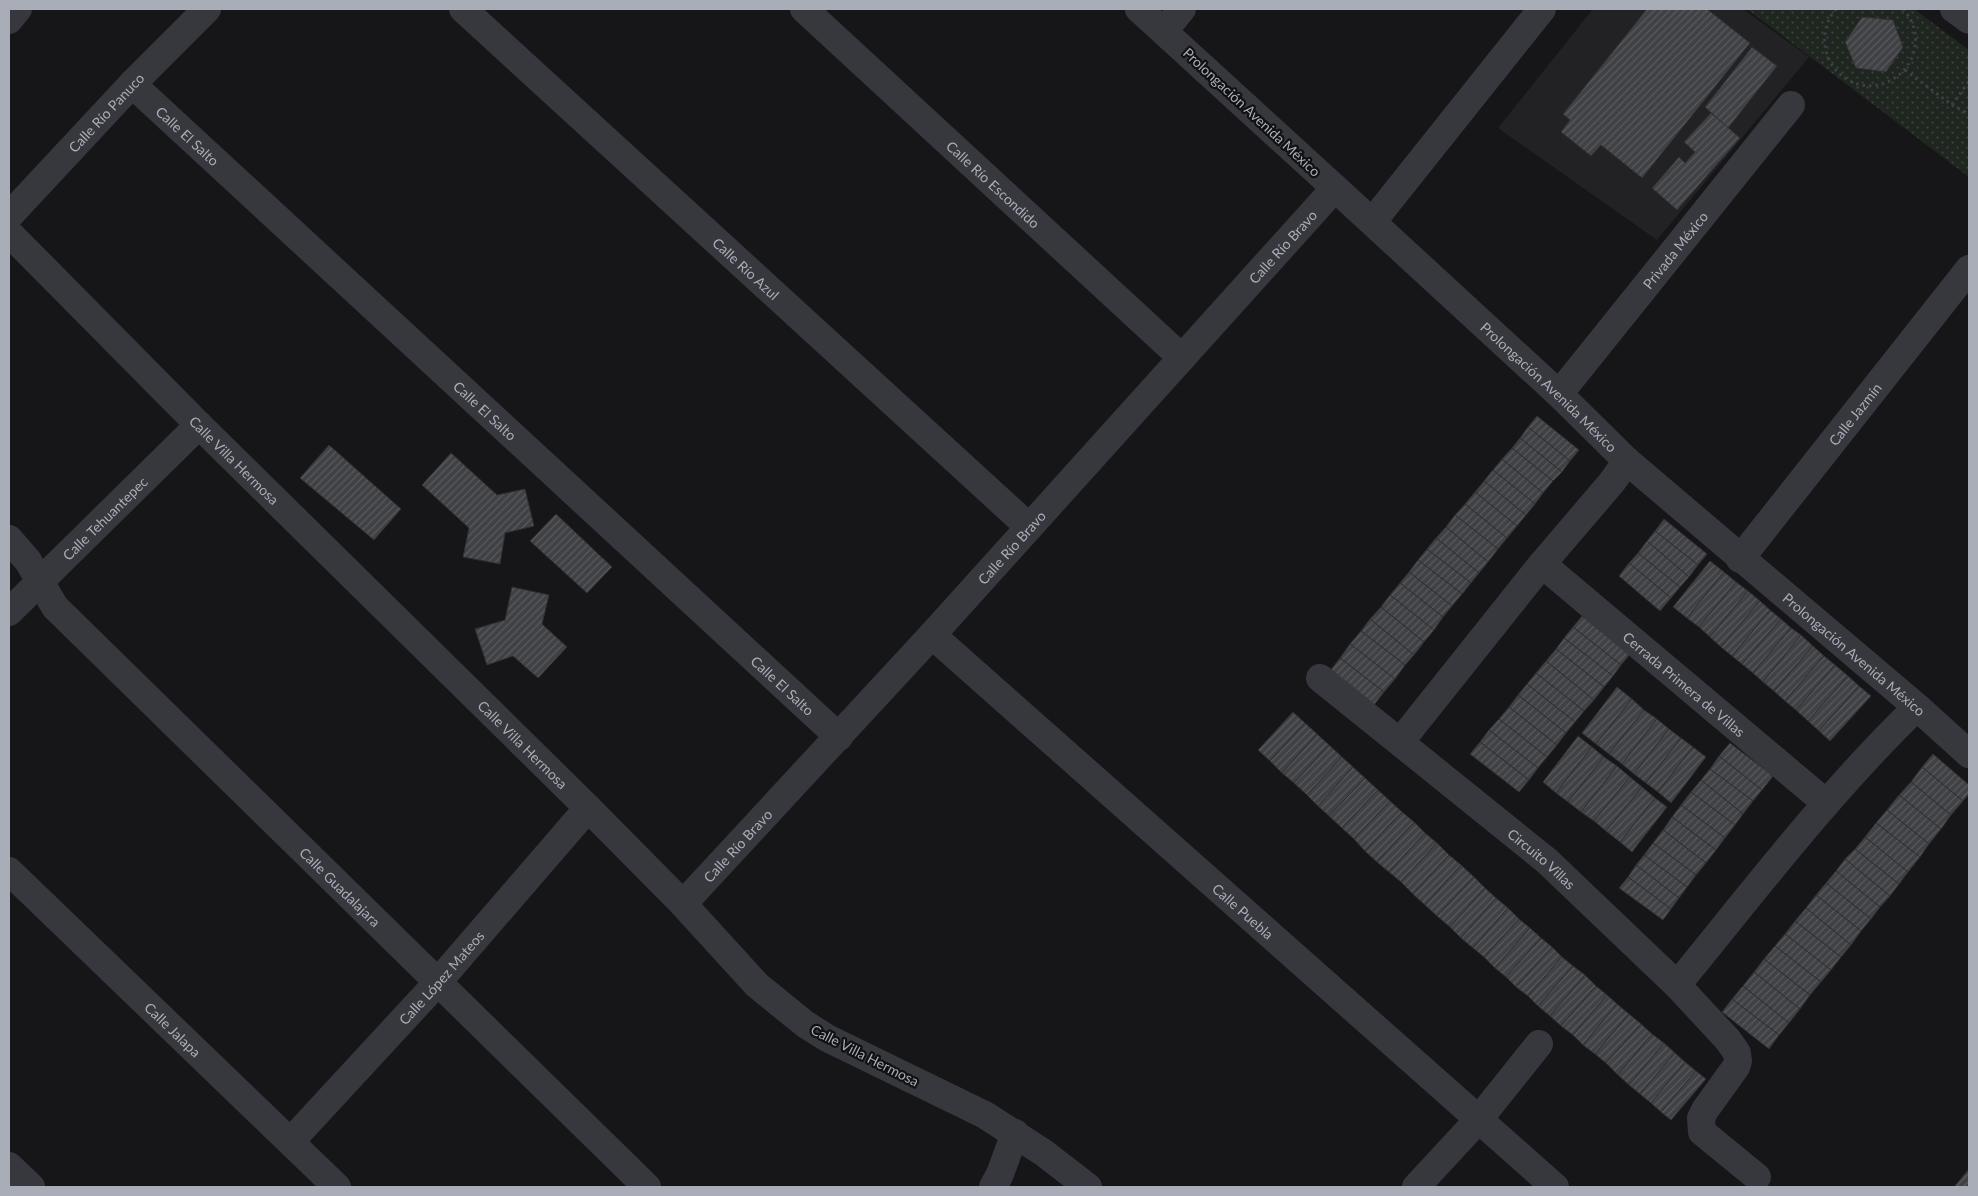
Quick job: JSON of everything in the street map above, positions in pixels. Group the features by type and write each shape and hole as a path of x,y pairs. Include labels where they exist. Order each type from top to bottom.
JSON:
{"street":[{"path":"9,20 18,9"},
{"name":"Calle Río Panuco","path":"9,216 132,84 207,9"},
{"name":"Calle Río Azul","path":"463,9 1029,527"},
{"name":"Calle Río Escondido","path":"804,9 1182,358"},
{"name":"Prolongación Avenida México","path":"1139,9 1559,394 1619,472 1740,559 1917,707 1969,754"},
{"path":"1164,31 1182,9"},
{"path":"1372,221 1542,9"},
{"path":"1954,9 1969,20"},
{"name":"Calle El Salto","path":"132,84 839,737"},
{"name":"Privada México","path":"1559,394 1791,105"},
{"name":"Calle Río Bravo","path":"683,904 932,635 1335,188"},
{"name":"Calle Villa Hermosa","path":"9,233 199,425 588,808 683,904 757,985 805,1024 827,1038 985,1115 1015,1133 1088,1187"},
{"name":"Calle Jazmín","path":"1740,559 1966,278"},
{"name":"Calle Tehuantepec","path":"9,612 199,425"},
{"path":"1400,742 1542,564 1619,472"},
{"name":"Calle Guadalajara","path":"9,539 28,561 55,607 647,1187"},
{"name":"Cerrada Primera de Villas","path":"1542,564 1826,803"},
{"name":"Calle Puebla","path":"932,635 1555,1187"},
{"name":"Circuito Villas","path":"1320,678 1547,862 1677,985 1728,1040 1738,1053 1738,1061 1736,1067 1704,1110 1701,1118 1702,1132 1757,1178"},
{"path":"1677,985 1826,803 1894,729 1917,707"},
{"name":"Calle López Mateos","path":"291,1141 437,983 588,808"},
{"name":"Calle Jalapa","path":"9,871 337,1187"},
{"path":"1416,1187 1479,1119 1539,1044"},
{"path":"993,1187 1000,1174 1015,1133"},
{"path":"9,1166 31,1187"}],"path":[{"path":"1836,9 1825,29 1824,44 1828,59 1837,71 1849,81 1863,85 1879,85 1893,80 1905,70 1912,57 1916,42 1914,28 1908,14 1903,9"},
{"path":"1905,70 1952,105 1969,114"},
{"path":"1952,105 1969,81"}],"shaded area":[{"path":"1593,9 1743,9 1809,57 1657,240 1498,128"},
{"path":"1747,9 1914,9 1969,50 1969,177"}],"building":[{"path":"1647,9 1707,9 1750,43 1642,178 1601,145 1591,156 1561,132 1570,120 1563,114"},
{"path":"1862,17 1893,20 1903,47 1886,72 1856,68 1845,42"},
{"path":"1752,47 1777,66 1728,128 1705,107"},
{"path":"1711,113 1740,138 1677,210 1652,188 1679,157 1685,163 1695,152 1684,142"},
{"path":"1537,416 1579,450 1570,461 1528,427"},
{"path":"1528,427 1570,461 1562,472 1520,438"},
{"path":"1520,438 1562,472 1553,481 1512,448"},
{"path":"329,445 401,509 374,540 300,478"},
{"path":"1512,448 1553,481 1543,493 1502,459"},
{"path":"451,453 497,495 525,489 534,526 505,533 500,564 463,557 469,528 422,485"},
{"path":"1502,459 1543,493 1535,504 1493,470"},
{"path":"1493,470 1535,504 1526,515 1484,481"},
{"path":"1484,481 1526,515 1517,526 1475,492"},
{"path":"1475,492 1517,526 1507,538 1465,504"},
{"path":"1465,504 1507,538 1498,549 1455,515"},
{"path":"556,514 612,567 587,593 530,541"},
{"path":"1455,515 1498,549 1488,562 1446,527"},
{"path":"1664,519 1707,554 1698,565 1655,531"},
{"path":"1446,527 1488,562 1479,573 1436,538"},
{"path":"1655,531 1698,565 1689,577 1647,541"},
{"path":"1436,538 1479,573 1471,583 1427,549"},
{"path":"1647,541 1689,577 1680,587 1638,553"},
{"path":"1427,549 1471,583 1462,594 1418,560"},
{"path":"1638,553 1680,587 1671,598 1629,563"},
{"path":"1418,560 1462,594 1452,606 1409,572"},
{"path":"1710,561 1724,572 1687,618 1673,607"},
{"path":"1629,563 1671,598 1660,611 1619,576"},
{"path":"1409,572 1452,606 1443,617 1400,583"},
{"path":"1724,572 1736,582 1699,627 1687,618"},
{"path":"1736,582 1748,591 1710,637 1699,627"},
{"path":"1400,583 1443,617 1434,630 1390,595"},
{"path":"512,587 549,595 542,624 567,647 538,678 513,656 487,665 475,629 505,620"},
{"path":"1748,591 1760,601 1721,647 1710,637"},
{"path":"1390,595 1434,630 1424,642 1381,607"},
{"path":"1760,601 1770,610 1732,656 1721,647"},
{"path":"1381,607 1424,642 1414,655 1370,619"},
{"path":"1770,610 1781,619 1742,664 1732,656"},
{"path":"1582,616 1630,654 1621,665 1573,627"},
{"path":"1370,619 1414,655 1405,665 1361,631"},
{"path":"1781,619 1791,628 1753,673 1742,664"},
{"path":"1573,627 1621,665 1613,676 1564,638"},
{"path":"1791,628 1801,635 1763,682 1753,673"},
{"path":"1361,631 1405,665 1395,679 1350,644"},
{"path":"1801,635 1813,646 1774,691 1763,682"},
{"path":"1564,638 1613,676 1604,687 1556,649"},
{"path":"1350,644 1395,679 1384,692 1340,658"},
{"path":"1813,646 1824,656 1785,701 1774,691"},
{"path":"1556,649 1604,687 1594,700 1546,661"},
{"path":"1824,656 1835,665 1796,710 1785,701"},
{"path":"1340,658 1384,692 1374,705 1330,671"},
{"path":"1546,661 1594,700 1584,711 1536,673"},
{"path":"1835,665 1848,676 1808,721 1796,710"},
{"path":"1536,673 1584,711 1575,722 1527,684"},
{"path":"1848,676 1859,686 1819,731 1808,721"},
{"path":"1527,684 1575,722 1566,733 1518,695"},
{"path":"1859,686 1871,696 1830,741 1819,731"},
{"path":"1617,687 1632,699 1596,744 1582,733"},
{"path":"1518,695 1566,733 1557,745 1509,707"},
{"path":"1632,699 1644,710 1609,754 1596,744"},
{"path":"1509,707 1557,745 1547,757 1499,719"},
{"path":"1644,710 1657,719 1622,764 1609,754"},
{"path":"1293,712 1305,723 1270,761 1258,750"},
{"path":"1499,719 1547,757 1538,768 1489,730"},
{"path":"1657,719 1669,729 1634,774 1622,764"},
{"path":"1305,723 1317,734 1282,773 1270,761"},
{"path":"1669,729 1681,738 1646,783 1634,774"},
{"path":"1489,730 1538,768 1529,780 1480,742"},
{"path":"1317,734 1329,745 1294,783 1282,773"},
{"path":"1578,736 1592,747 1556,793 1543,782"},
{"path":"1681,738 1693,747 1658,792 1646,783"},
{"path":"1480,742 1529,780 1519,792 1470,754"},
{"path":"1730,743 1773,776 1762,790 1719,756"},
{"path":"1329,745 1342,757 1307,795 1294,783"},
{"path":"1592,747 1604,757 1568,802 1556,793"},
{"path":"1693,747 1706,757 1671,803 1658,792"},
{"path":"1933,754 1969,785 1969,794 1963,801 1922,767"},
{"path":"1719,756 1762,790 1753,801 1710,769"},
{"path":"1342,757 1353,767 1318,806 1307,795"},
{"path":"1604,757 1617,766 1581,812 1568,802"},
{"path":"1617,766 1630,777 1594,821 1581,812"},
{"path":"1353,767 1365,778 1329,816 1318,806"},
{"path":"1922,767 1963,801 1951,815 1911,782"},
{"path":"1710,769 1753,801 1743,814 1701,780"},
{"path":"1630,777 1642,787 1606,831 1594,821"},
{"path":"1365,778 1378,790 1342,828 1329,816"},
{"path":"1701,780 1743,814 1735,825 1691,792"},
{"path":"1911,782 1951,815 1941,829 1899,795"},
{"path":"1642,787 1655,798 1620,842 1606,831"},
{"path":"1378,790 1390,801 1354,839 1342,828"},
{"path":"1691,792 1735,825 1725,838 1681,805"},
{"path":"1899,795 1941,829 1929,844 1887,810"},
{"path":"1655,798 1667,807 1632,852 1620,842"},
{"path":"1390,801 1402,812 1365,851 1354,839"},
{"path":"1681,805 1725,838 1716,850 1672,817"},
{"path":"1887,810 1929,844 1920,857 1876,823"},
{"path":"1402,812 1414,822 1377,862 1365,851"},
{"path":"1672,817 1716,850 1706,863 1663,830"},
{"path":"1414,822 1425,833 1389,872 1377,862"},
{"path":"1876,823 1920,857 1908,872 1865,837"},
{"path":"1663,830 1706,863 1696,875 1653,843"},
{"path":"1425,833 1437,843 1401,882 1389,872"},
{"path":"1865,837 1908,872 1899,884 1855,849"},
{"path":"1437,843 1449,855 1413,894 1401,882"},
{"path":"1653,843 1696,875 1687,887 1644,855"},
{"path":"1855,849 1899,884 1890,896 1845,859"},
{"path":"1449,855 1461,865 1425,905 1413,894"},
{"path":"1644,855 1687,887 1679,898 1636,865"},
{"path":"1845,859 1890,896 1880,907 1836,871"},
{"path":"1461,865 1474,877 1437,916 1425,905"},
{"path":"1636,865 1679,898 1671,909 1628,877"},
{"path":"1836,871 1880,907 1871,919 1826,883"},
{"path":"1474,877 1485,888 1450,927 1437,916"},
{"path":"1628,877 1671,909 1663,920 1619,888"},
{"path":"1826,883 1871,919 1861,931 1816,895"},
{"path":"1485,888 1496,898 1461,938 1450,927"},
{"path":"1816,895 1861,931 1851,945 1806,908"},
{"path":"1496,898 1508,908 1473,948 1461,938"},
{"path":"1508,908 1519,919 1484,957 1473,948"},
{"path":"1806,908 1851,945 1841,957 1795,921"},
{"path":"1519,919 1530,928 1495,968 1484,957"},
{"path":"1795,921 1841,957 1831,970 1785,934"},
{"path":"1530,928 1541,938 1506,977 1495,968"},
{"path":"1785,934 1831,970 1821,982 1775,946"},
{"path":"1541,938 1552,947 1516,987 1506,977"},
{"path":"1775,946 1821,982 1810,995 1764,959"},
{"path":"1552,947 1562,957 1528,996 1516,987"},
{"path":"1562,957 1573,966 1538,1006 1528,996"},
{"path":"1764,959 1810,995 1800,1009 1754,972"},
{"path":"1573,966 1585,975 1550,1016 1538,1006"},
{"path":"1754,972 1800,1009 1789,1023 1743,986"},
{"path":"1585,975 1596,986 1561,1026 1550,1016"},
{"path":"1596,986 1607,995 1573,1035 1561,1026"},
{"path":"1743,986 1789,1023 1779,1035 1732,999"},
{"path":"1607,995 1617,1004 1583,1045 1573,1035"},
{"path":"1732,999 1779,1035 1769,1049 1722,1012"},
{"path":"1617,1004 1629,1014 1595,1054 1583,1045"},
{"path":"1629,1014 1641,1024 1606,1063 1595,1054"},
{"path":"1641,1024 1652,1034 1618,1075 1606,1063"},
{"path":"1652,1034 1664,1043 1629,1085 1618,1075"},
{"path":"1664,1043 1675,1053 1640,1094 1629,1085"},
{"path":"1675,1053 1685,1062 1651,1103 1640,1094"},
{"path":"1685,1062 1696,1071 1661,1112 1651,1103"},
{"path":"1696,1071 1706,1079 1671,1120 1661,1112"},
{"path":"1969,1169 1969,1187 1954,1187"}]}
